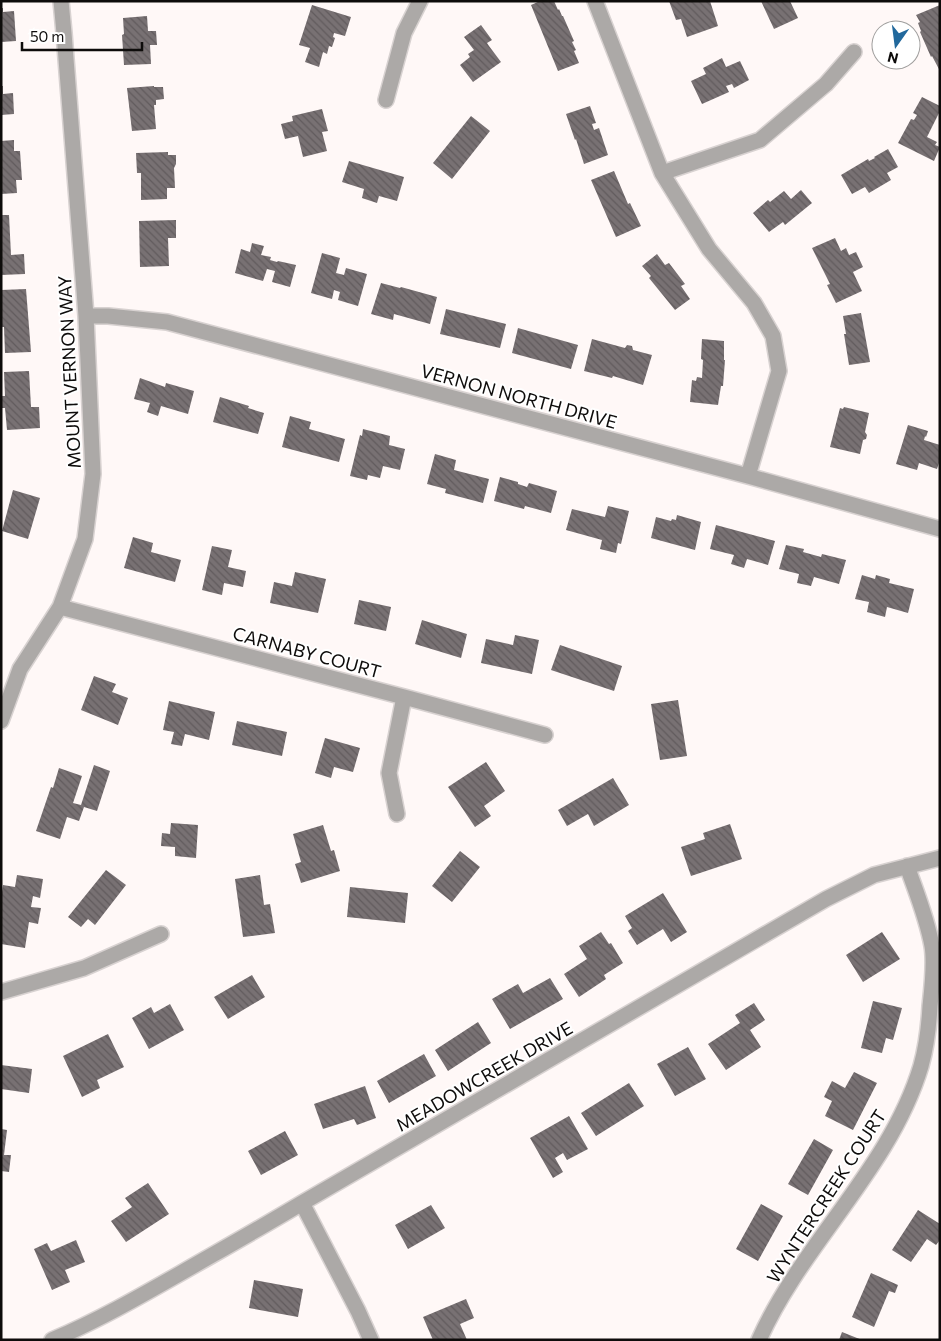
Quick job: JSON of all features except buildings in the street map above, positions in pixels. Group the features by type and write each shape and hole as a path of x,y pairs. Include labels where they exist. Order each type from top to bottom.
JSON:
{"street":[{"name":"MOUNT VERNON WAY","path":"1,721 20,669 60,607 85,539 93,474 86,316 61,1"},
{"path":"386,100 404,33 420,1"},
{"path":"595,1 662,173 708,249 754,303 772,336 779,371 748,476"},
{"path":"662,173 760,140 826,84 854,52"},
{"name":"VERNON NORTH DRIVE","path":"86,316 108,316 167,322 748,476 940,529"},
{"name":"CARNABY COURT","path":"60,607 545,735"},
{"path":"397,814 389,773 404,697"},
{"name":"MEADOWCREEK DRIVE","path":"52,1340 82,1327 139,1297 266,1225 826,900 874,876 940,858"},
{"name":"WYNTERCREEK COURT","path":"759,1340 784,1292 877,1158 904,1109 921,1065 933,982 933,948 927,920 907,866"},
{"path":"1,992 84,968 161,934"},
{"path":"302,1203 371,1340"}]}
